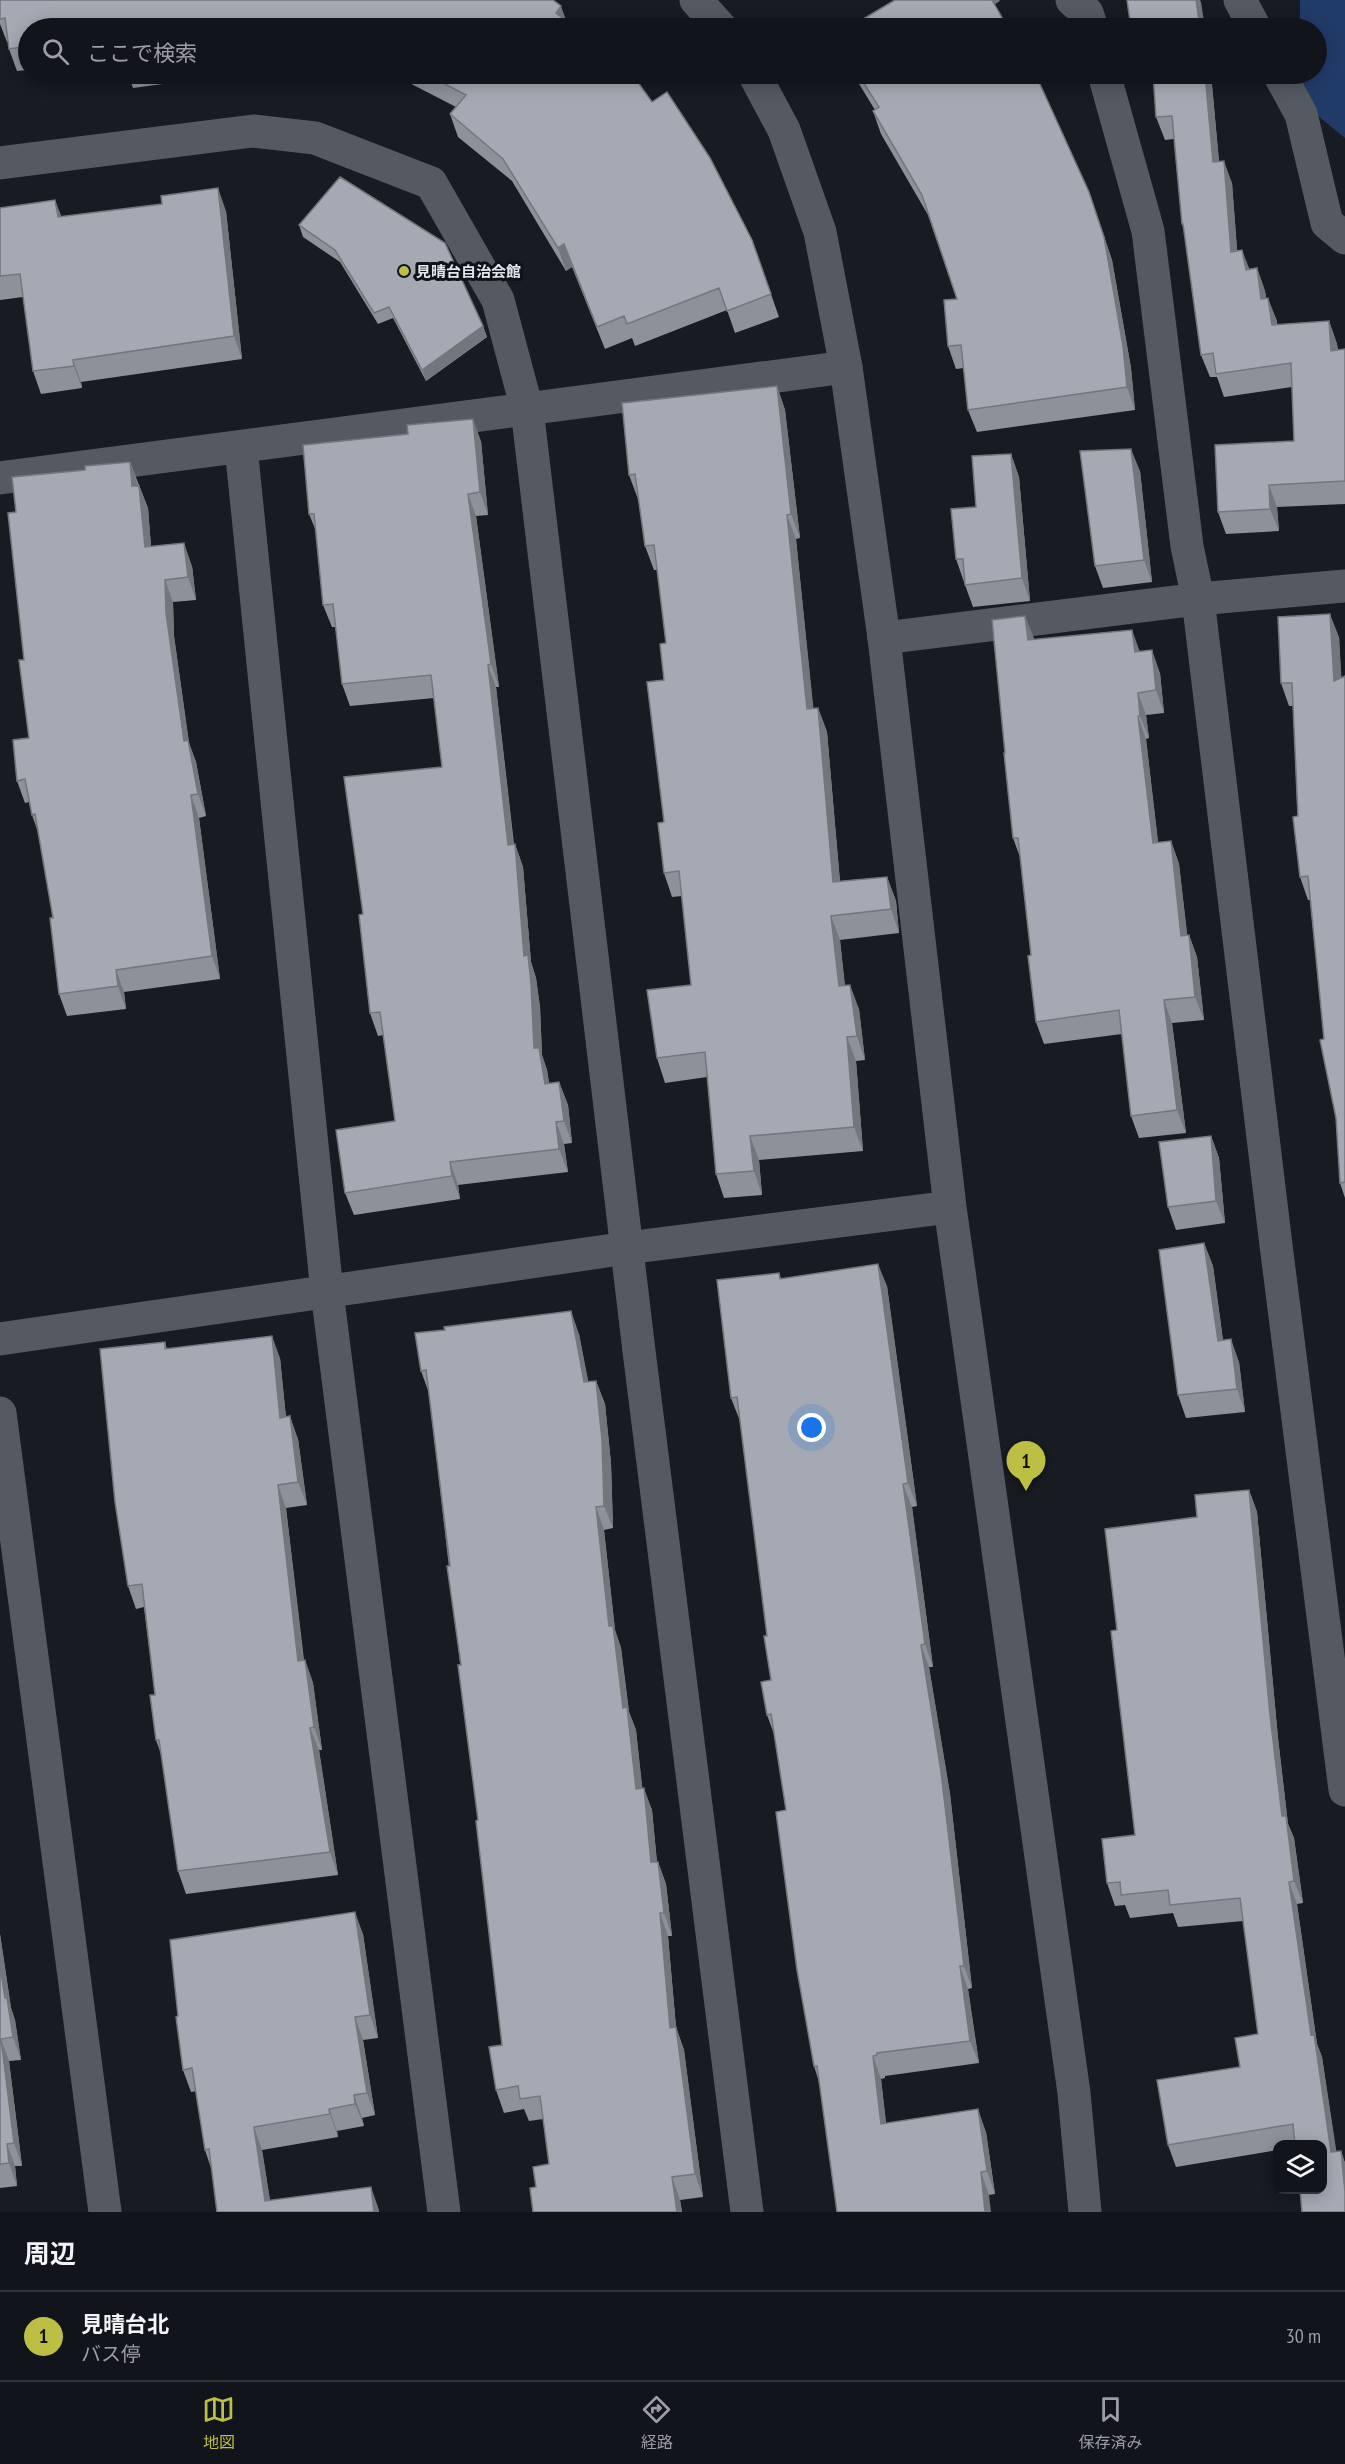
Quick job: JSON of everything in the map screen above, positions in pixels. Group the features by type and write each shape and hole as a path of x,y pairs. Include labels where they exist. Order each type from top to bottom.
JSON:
{"street":[{"path":"696,0 712,18"},
{"path":"1072,0 1087,13 1089,18"},
{"path":"1240,0 1250,18"},
{"path":"759,84 784,130 820,232 846,367 884,638 950,1207 1074,2093 1085,2212"},
{"path":"1107,84 1148,231 1187,546 1198,599 1277,1256 1345,1790"},
{"path":"1284,84 1301,114 1327,223 1345,238"},
{"path":"0,163 253,130 315,138 431,183 498,300 526,409 627,1248 747,2212"},
{"path":"0,478 846,367"},
{"path":"241,447 327,1292 444,2212"},
{"path":"884,638 1198,599 1345,585"},
{"path":"0,1339 627,1248 950,1207"},
{"path":"0,1413 105,2212"}],"shaded area":[{"path":"1300,0 1345,0 1345,138 1302,103 1301,84 1327,84 1327,18 1300,18"}],"building":[{"path":"0,0 553,0 561,6 556,13 563,18 18,18 18,48 9,49 5,18 0,19"},
{"path":"895,0 992,0 1002,18 865,18"},
{"path":"1127,0 1196,0 1199,18 1130,18"},
{"path":"445,84 639,84 652,102 667,92 710,158 752,240 771,294 727,311 719,288 627,324 624,316 597,327 564,244 558,248 503,159 450,114 466,95"},
{"path":"864,84 1040,84 1089,192 1104,237 1123,346 1127,387 968,410 961,345 948,346 944,300 957,299 922,195 873,111 879,107"},
{"path":"1154,84 1206,84 1213,162 1224,161 1231,252 1242,250 1246,270 1257,268 1261,299 1268,298 1272,325 1329,321 1331,351 1345,349 1345,481 1269,485 1270,509 1218,512 1215,445 1294,441 1291,363 1216,374 1213,353 1201,355 1182,224 1172,116 1156,117"},
{"name":"見晴台自治会館","path":"340,177 445,243 483,326 422,370 389,307 374,313 335,250 299,225"},
{"path":"218,188 234,336 73,360 74,366 33,371 20,274 0,276 0,208 55,200 58,217 162,204 161,196"},
{"path":"777,386 791,514 787,515 807,709 818,708 833,882 887,877 891,909 831,916 839,986 850,985 857,1036 847,1037 854,1127 750,1136 754,1171 716,1174 705,1052 657,1058 647,990 691,985 679,871 664,873 658,823 664,822 647,682 664,680 660,644 666,643 654,545 645,546 635,474 629,475 622,403"},
{"path":"473,419 480,492 468,494 491,664 488,665 508,845 515,844 524,956 528,955 531,984 534,1048 539,1048 545,1084 559,1082 564,1121 556,1122 559,1149 450,1162 452,1176 345,1193 336,1130 395,1121 380,1012 370,1013 359,915 363,914 344,777 442,767 431,675 342,684 333,604 323,605 314,514 309,514 303,445 408,434 407,425"},
{"path":"1131,449 1144,560 1095,566 1080,451"},
{"path":"1011,454 1022,578 965,585 963,559 956,559 951,509 976,507 972,456"},
{"path":"130,462 132,486 139,486 145,547 184,543 188,577 165,580 166,613 184,741 188,740 198,794 191,795 212,956 116,970 118,986 59,994 50,918 53,918 35,814 32,815 25,779 17,781 13,740 29,738 19,660 24,660 8,513 16,512 12,477 85,470 85,466"},
{"path":"1330,614 1334,681 1345,676 1345,1182 1340,1183 1336,1118 1320,1040 1324,1039 1308,876 1300,877 1293,817 1298,816 1292,683 1281,683 1278,617"},
{"path":"1025,616 1028,640 1132,630 1135,652 1152,650 1156,690 1138,693 1140,716 1138,716 1153,843 1171,841 1181,936 1189,935 1195,997 1164,1000 1177,1110 1131,1116 1119,1010 1036,1022 1018,838 1013,838 992,620"},
{"path":"1211,1136 1216,1201 1168,1207 1159,1142"},
{"path":"1204,1243 1218,1341 1231,1339 1237,1389 1178,1395 1159,1250"},
{"path":"878,1264 908,1483 903,1484 925,1644 921,1645 941,1772 964,1966 960,1966 970,2041 877,2053 873,2056 881,2124 978,2109 987,2171 981,2172 985,2212 837,2212 817,2066 814,2066 797,1970 776,1812 786,1810 771,1714 767,1715 761,1682 771,1680 764,1636 767,1636 737,1397 731,1398 717,1280 779,1273 780,1279"},
{"path":"571,1311 584,1382 596,1381 602,1440 604,1506 596,1507 609,1626 613,1626 623,1708 627,1707 636,1789 644,1788 651,1862 658,1862 664,1913 660,1913 670,2028 676,2027 695,2174 672,2177 677,2212 533,2212 530,2188 536,2187 533,2167 549,2164 540,2096 520,2099 518,2086 496,2090 489,2047 502,2045 476,1821 478,1820 458,1665 461,1665 447,1566 450,1566 426,1370 421,1371 415,1333 445,1330 444,1327"},
{"path":"272,1336 280,1418 290,1416 298,1482 278,1485 298,1661 305,1660 314,1727 310,1728 330,1852 178,1871 159,1740 156,1740 150,1695 155,1695 142,1584 128,1586 115,1502 100,1349 165,1342 165,1349"},
{"path":"1249,1490 1270,1715 1282,1816 1286,1816 1294,1881 1289,1882 1331,2152 1341,2151 1345,2212 1302,2212 1300,2194 1327,2194 1327,2140 1295,2140 1293,2124 1168,2145 1157,2080 1240,2067 1235,2038 1258,2034 1240,1898 1170,1905 1168,1890 1121,1895 1120,1882 1107,1883 1102,1839 1135,1835 1111,1631 1117,1630 1105,1529 1197,1517 1195,1495"},
{"path":"355,1912 370,2015 355,2017 367,2093 354,2095 355,2104 329,2109 330,2114 254,2127 265,2201 371,2187 374,2212 217,2212 209,2149 205,2150 192,2068 183,2070 170,1940"},
{"path":"0,1967 13,2037 1,2039 14,2143 7,2144 9,2163 0,2164"}],"place":[{"name":"見晴台自治会館","path":"404,271"},
{"name":"見晴台北","path":"1026,1491"}]}
